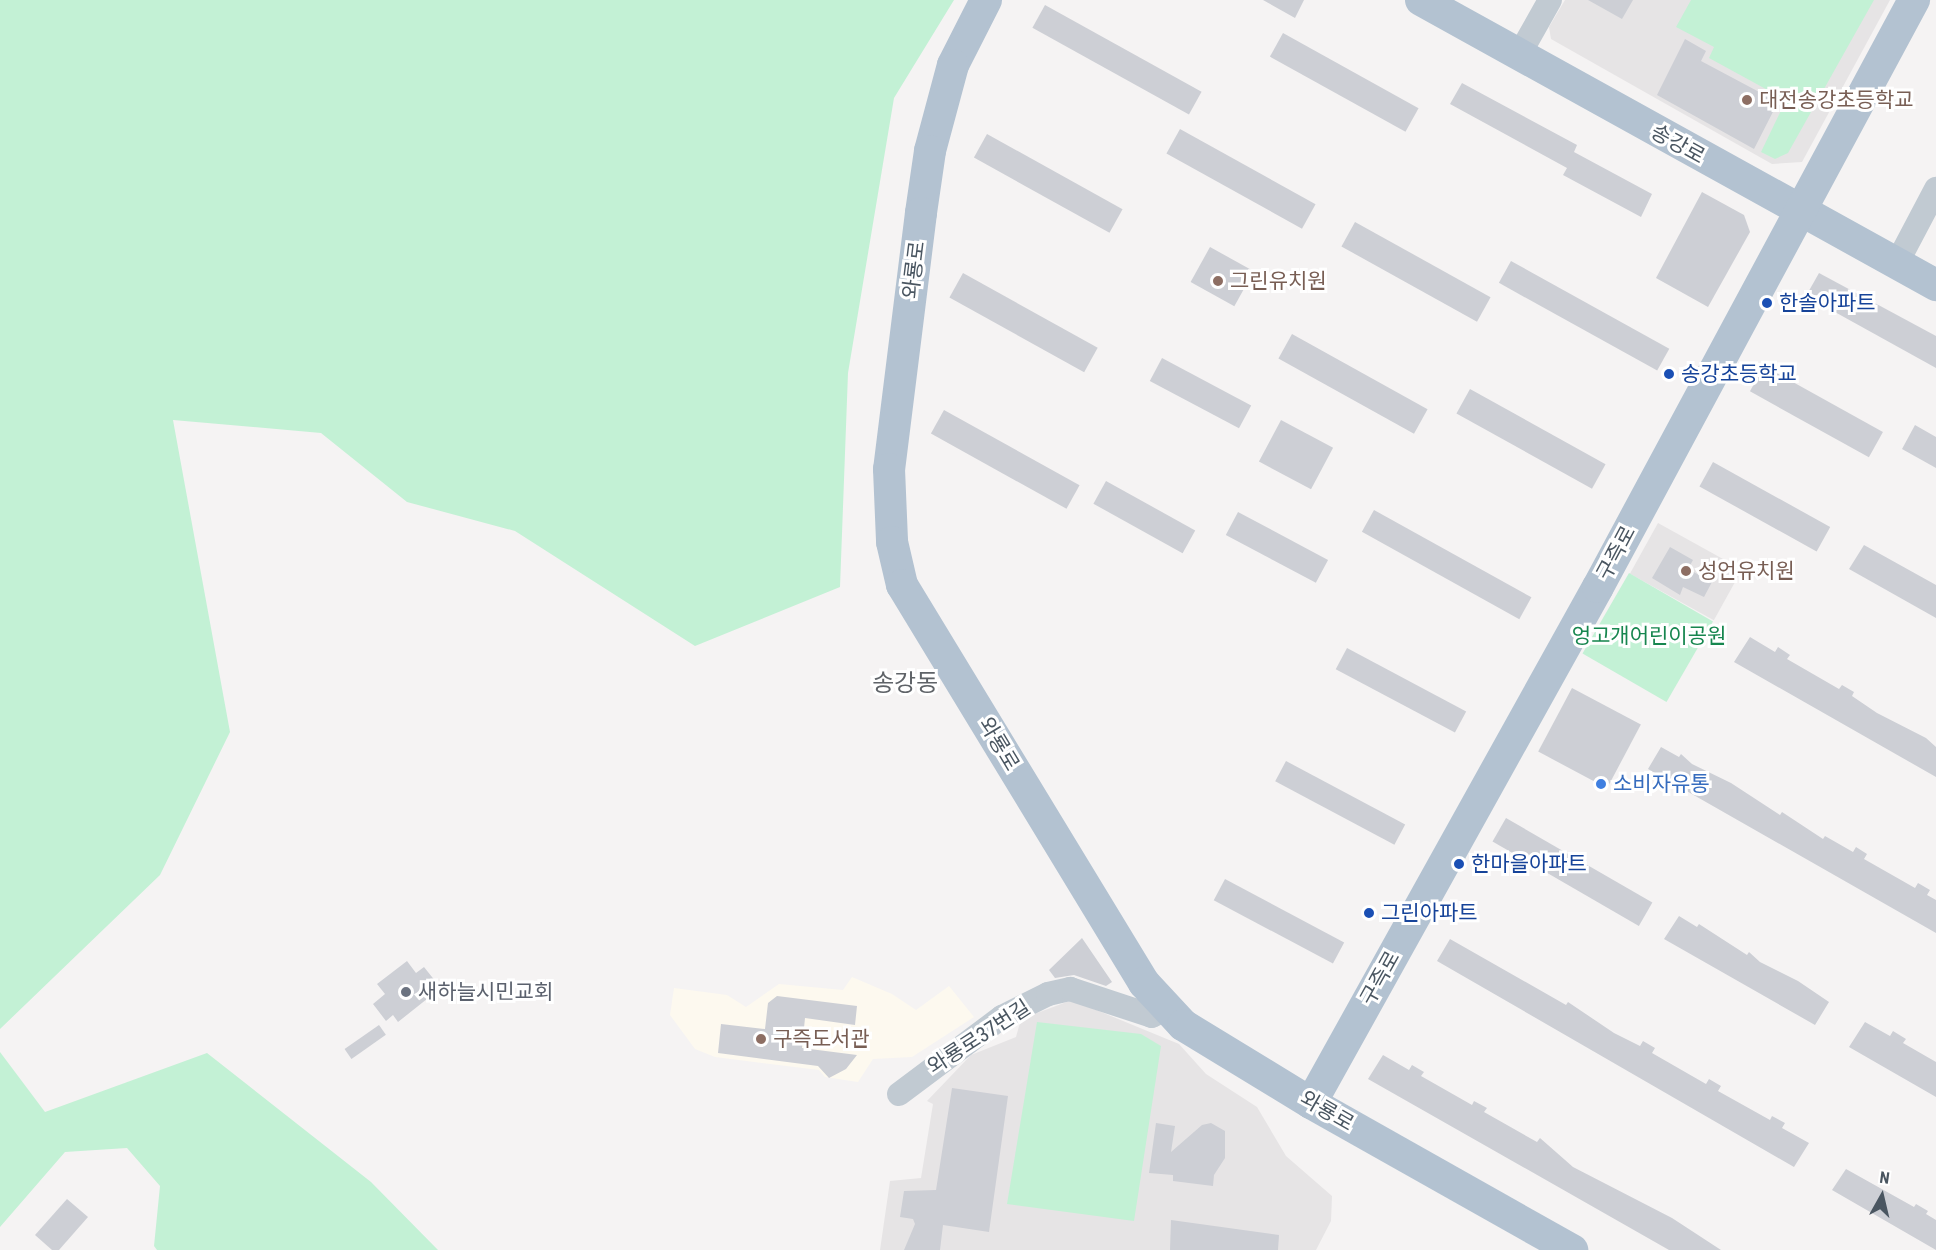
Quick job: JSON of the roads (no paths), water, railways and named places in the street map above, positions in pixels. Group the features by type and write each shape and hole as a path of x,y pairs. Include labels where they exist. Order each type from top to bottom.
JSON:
{"main road":[{"name":"와룡로","path":"986,0 953,65 930,151 889,469 892,542 902,585 1144,983 1183,1025 1311,1103 1572,1250"},
{"name":"송강로","path":"1421,0 1799,212 1936,285"},
{"name":"구즉로","path":"1311,1103 1592,597 1914,0"}],"street":[{"path":"1519,55 1550,0"},
{"path":"1897,263 1936,189"},
{"name":"와룡로37번길","path":"898,1094 1002,1017 1048,994 1070,989 1152,1016 1167,1008"}],"place":[{"name":"대전송강초등학교","path":"1747,100"},
{"name":"그린유치원","path":"1218,281"},
{"name":"한솔아파트","path":"1767,303"},
{"name":"송강초등학교","path":"1669,374"},
{"name":"성언유치원","path":"1686,571"},
{"name":"소비자유통","path":"1601,784"},
{"name":"한마을아파트","path":"1459,864"},
{"name":"그린아파트","path":"1369,913"},
{"name":"새하늘시민교회","path":"406,992"},
{"name":"구즉도서관","path":"761,1039"}],"district":[{"name":"송강동","path":"905,684"}],"park label":[{"name":"엉고개어린이공원","path":"1649,636"}]}
